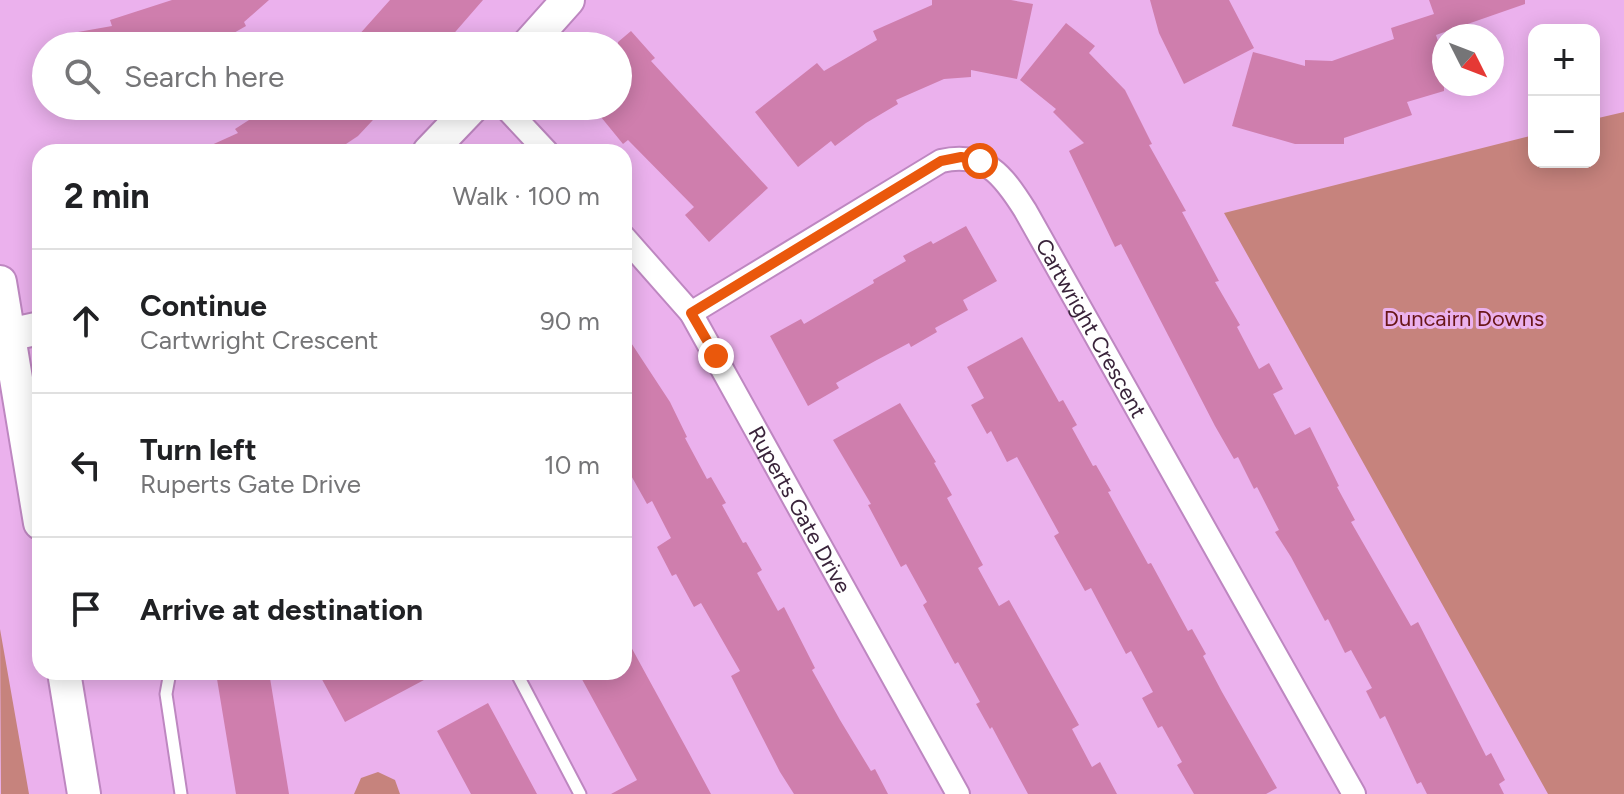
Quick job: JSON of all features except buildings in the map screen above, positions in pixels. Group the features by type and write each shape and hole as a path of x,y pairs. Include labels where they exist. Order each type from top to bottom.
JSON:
{"street":[{"path":"539,32 568,0"},
{"path":"437,144 460,120"},
{"path":"517,120 540,144"},
{"name":"Cartwright Crescent","path":"691,313 941,161 961,157 980,161 999,174 1025,210 1354,794"},
{"name":"Ruperts Gate Drive","path":"632,246 691,313 958,794"},
{"path":"0,282 16,334 32,460"},
{"path":"65,680 84,794"}],"lane":[{"path":"169,680 166,694 181,794"},
{"path":"520,680 580,794"}],"green space":[{"name":"Duncairn Downs","path":"1624,112 1624,794 1548,794 1224,213 1528,137 1528,168 1600,168 1600,118"},
{"path":"0,629 29,794 1,794"},
{"path":"378,772 395,780 400,794 354,794 361,778"}],"route":[{"path":"716,356 691,313 941,161 961,157 980,161"}]}
